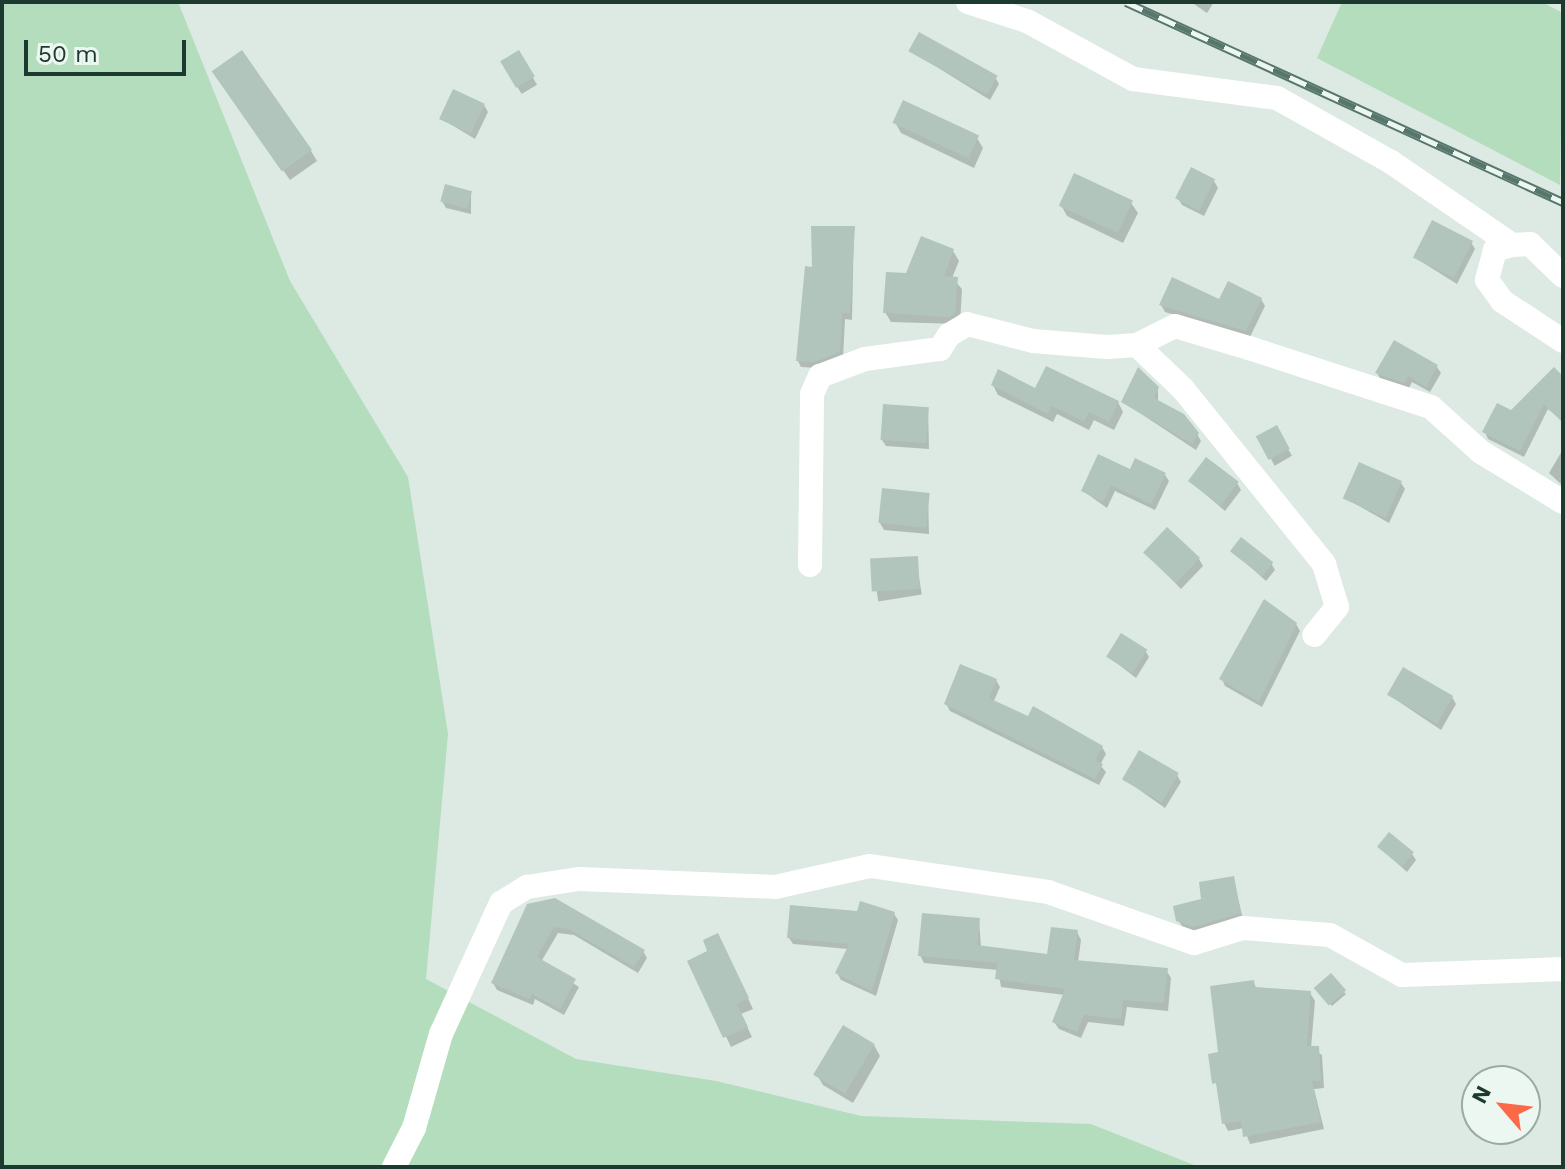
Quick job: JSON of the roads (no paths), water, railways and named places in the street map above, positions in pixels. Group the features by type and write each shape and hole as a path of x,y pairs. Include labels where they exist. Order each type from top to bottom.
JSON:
{"street":[{"path":"968,2 1027,21 1133,79 1277,98 1391,162 1512,245"},
{"path":"1563,276 1530,244 1495,250 1487,280 1502,301 1563,341"},
{"path":"810,565 812,394 820,376 865,359 940,349 949,335 967,324 1033,341 1137,345 1175,326 1431,407 1481,452 1563,502"},
{"path":"1137,345 1183,389 1324,564 1337,607 1314,635"},
{"path":"394,1167 414,1128 441,1034 501,903 527,887 579,879 775,887 870,866 1048,892 1194,943 1243,928 1330,935 1402,975 1563,969"}],"railway":[{"path":"1126,2 1563,202"}]}
